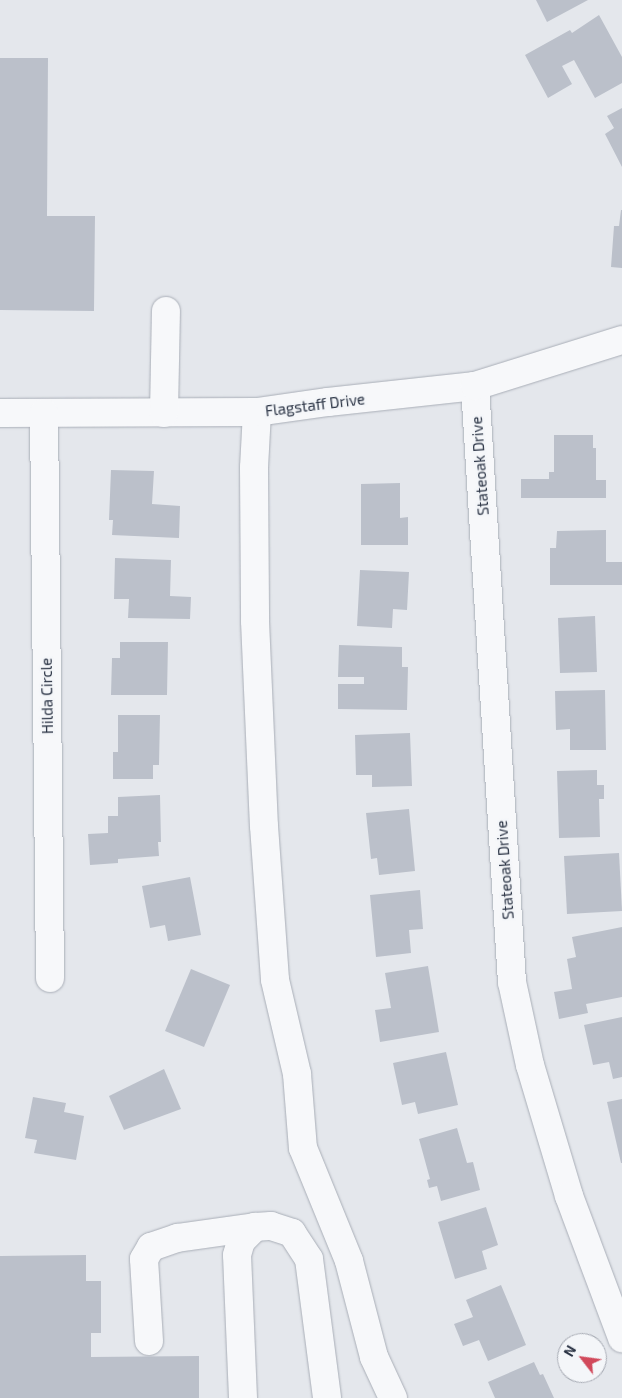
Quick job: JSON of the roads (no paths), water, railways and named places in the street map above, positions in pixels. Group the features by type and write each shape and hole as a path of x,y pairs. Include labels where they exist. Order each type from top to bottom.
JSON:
{"street":[{"path":"164,413 166,311"},
{"name":"Flagstaff Drive","path":"0,413 257,412 328,402 475,386 622,340"},
{"name":"Stateoak Drive","path":"475,386 512,982 530,1065 570,1196 622,1338"},
{"path":"257,412 254,468 255,621 264,826 275,980 297,1074 303,1148 349,1261 374,1357 393,1398"},
{"name":"Hilda Circle","path":"44,413 50,978"},
{"path":"149,1341 144,1259 151,1247 177,1238 270,1226 292,1233 310,1259 327,1398"},
{"path":"242,1398 237,1255 241,1241 254,1228"}]}
